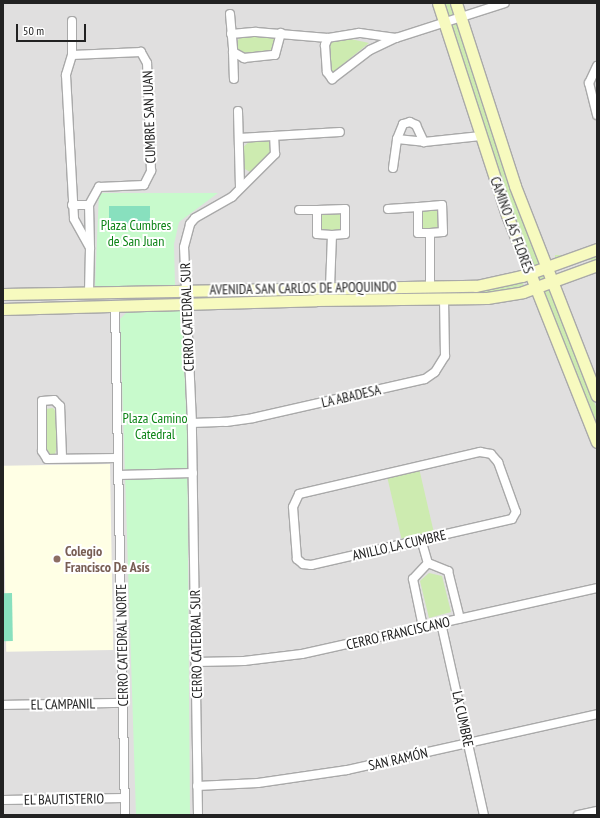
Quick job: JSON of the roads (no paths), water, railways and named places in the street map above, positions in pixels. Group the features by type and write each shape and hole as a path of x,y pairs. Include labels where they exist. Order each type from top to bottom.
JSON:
{"street":[{"name":"CAMINO LAS FLORES","path":"438,3 481,136 530,274 597,442"},
{"name":"CAMINO LAS FLORES","path":"456,3 508,164 546,268 597,396"},
{"path":"328,38 325,45 327,72 332,79 370,50 396,38 436,24 444,24 461,19 505,3"},
{"path":"230,14 230,34 233,52 234,79"},
{"path":"72,21 72,55 66,75 72,205 74,219 90,248"},
{"path":"230,34 281,33 328,38 359,33 396,38"},
{"path":"233,52 244,58 275,55 281,33"},
{"name":"CUMBRE SAN JUAN","path":"72,55 141,52 147,63 150,171 144,185 99,187 89,205"},
{"path":"597,66 589,83 597,115"},
{"path":"238,111 240,188"},
{"path":"394,168 397,139 400,128 410,122 416,125 424,142"},
{"path":"238,138 340,132"},
{"name":"CERRO CATEDRAL SUR","path":"198,815 192,423 184,247 190,224 201,213 232,197 275,154 274,136"},
{"path":"397,139 424,142 481,136"},
{"path":"72,205 89,205 89,292"},
{"path":"388,209 442,205 443,232 418,233 418,207"},
{"path":"299,210 345,209 345,234 317,234 318,210"},
{"path":"430,233 430,287"},
{"path":"330,287 332,235"},
{"name":"AVENIDA SAN CARLOS DE APOQUINDO","path":"3,294 186,289 476,286 530,274 597,249"},
{"name":"AVENIDA SAN CARLOS DE APOQUINDO","path":"3,309 187,304 444,300 496,297 535,287 597,264"},
{"name":"LA ABADESA","path":"192,423 226,422 253,418 425,379 435,372 445,356 444,300"},
{"name":"CERRO CATEDRAL NORTE","path":"115,306 125,815"},
{"path":"62,458 60,406 54,400 42,401 42,451 47,459 117,458"},
{"name":"ANILLO LA CUMBRE","path":"480,452 494,456 516,509 514,518 421,539 307,565 300,562 295,555 294,499 306,491 480,452"},
{"path":"118,475 192,473"},
{"path":"421,539 428,563"},
{"path":"428,563 448,571 460,619"},
{"path":"423,627 413,579 428,563"},
{"name":"CERRO FRANCISCANO","path":"196,662 244,661 302,654 597,588"},
{"name":"LA CUMBRE","path":"441,623 484,815"},
{"name":"EL CAMPANIL","path":"3,705 123,703"},
{"name":"SAN RAMÓN","path":"197,786 258,783 314,776 597,714"},
{"name":"EL BAUTISTERIO","path":"3,800 124,798"},
{"path":"578,815 597,811"}],"place":[{"name":"Colegio Francisco De Asís","path":"57,559"}],"park label":[{"name":"Plaza Cumbres de San Juan","path":"136,234"},
{"name":"Plaza Camino Catedral","path":"155,426"}]}
